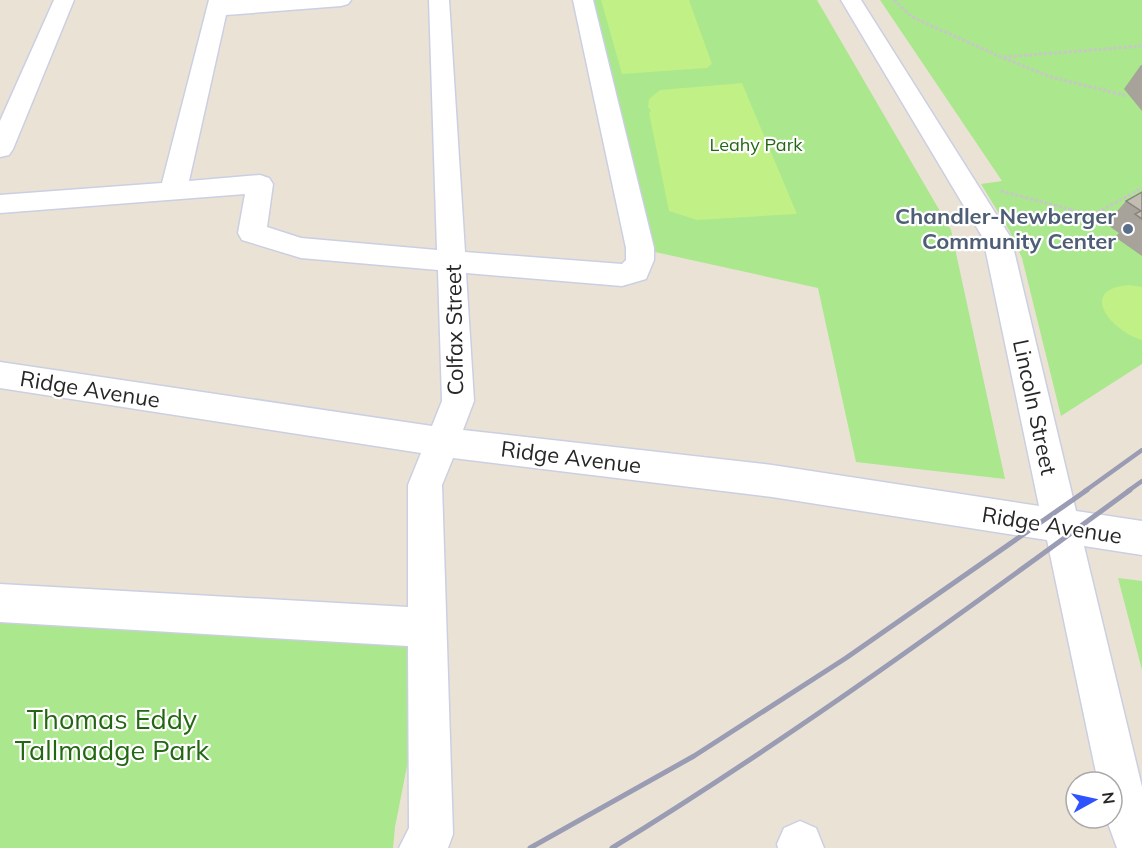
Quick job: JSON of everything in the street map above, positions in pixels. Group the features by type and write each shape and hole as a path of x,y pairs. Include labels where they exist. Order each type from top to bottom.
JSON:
{"street":[{"path":"0,149 64,0"},
{"path":"173,191 218,4 341,0"},
{"name":"Colfax Street","path":"432,843 425,485 459,401 439,0"},
{"path":"0,204 260,184 252,232 301,248 607,275 622,275 636,271 640,260 640,248 584,0"},
{"name":"Lincoln Street","path":"851,0 998,238 1126,812 1140,848"},
{"name":"Ridge Avenue","path":"0,375 442,442 772,481 1142,538"},
{"path":"0,603 427,628"}],"path":[{"path":"894,0 912,17 1001,57 1051,77 1127,96"},
{"path":"1001,57 1142,46"},
{"path":"1000,191 1092,215 1142,188"}],"green space":[{"name":"Leahy Park","path":"589,0 817,0 951,230 1005,479 856,462 818,288 655,252"},
{"path":"601,0 689,0 712,64 707,68 622,74"},
{"path":"880,0 1142,0 1142,364 1061,416 1022,258 1009,230 981,184 1002,181"},
{"path":"742,83 797,214 697,220 669,211 649,113 651,111 648,107 649,99 660,90"},
{"path":"1129,285 1142,287 1142,340 1120,329 1104,311 1102,302 1104,294 1113,288"},
{"path":"1118,578 1142,581 1142,670"},
{"name":"Thomas Eddy Tallmadge Park","path":"0,617 410,641 408,761 393,848 0,848"}],"building":[{"path":"1142,192 1142,219 1135,214 1141,211 1126,201"}],"railway":[{"path":"1085,491 1142,450"},
{"path":"1128,491 1142,481"},
{"path":"530,848 694,756 846,658 1087,490"},
{"path":"612,848 810,719 939,629 1130,490"}],"place":[{"name":"Chandler-Newberger Community Center","path":"1128,229"}]}
